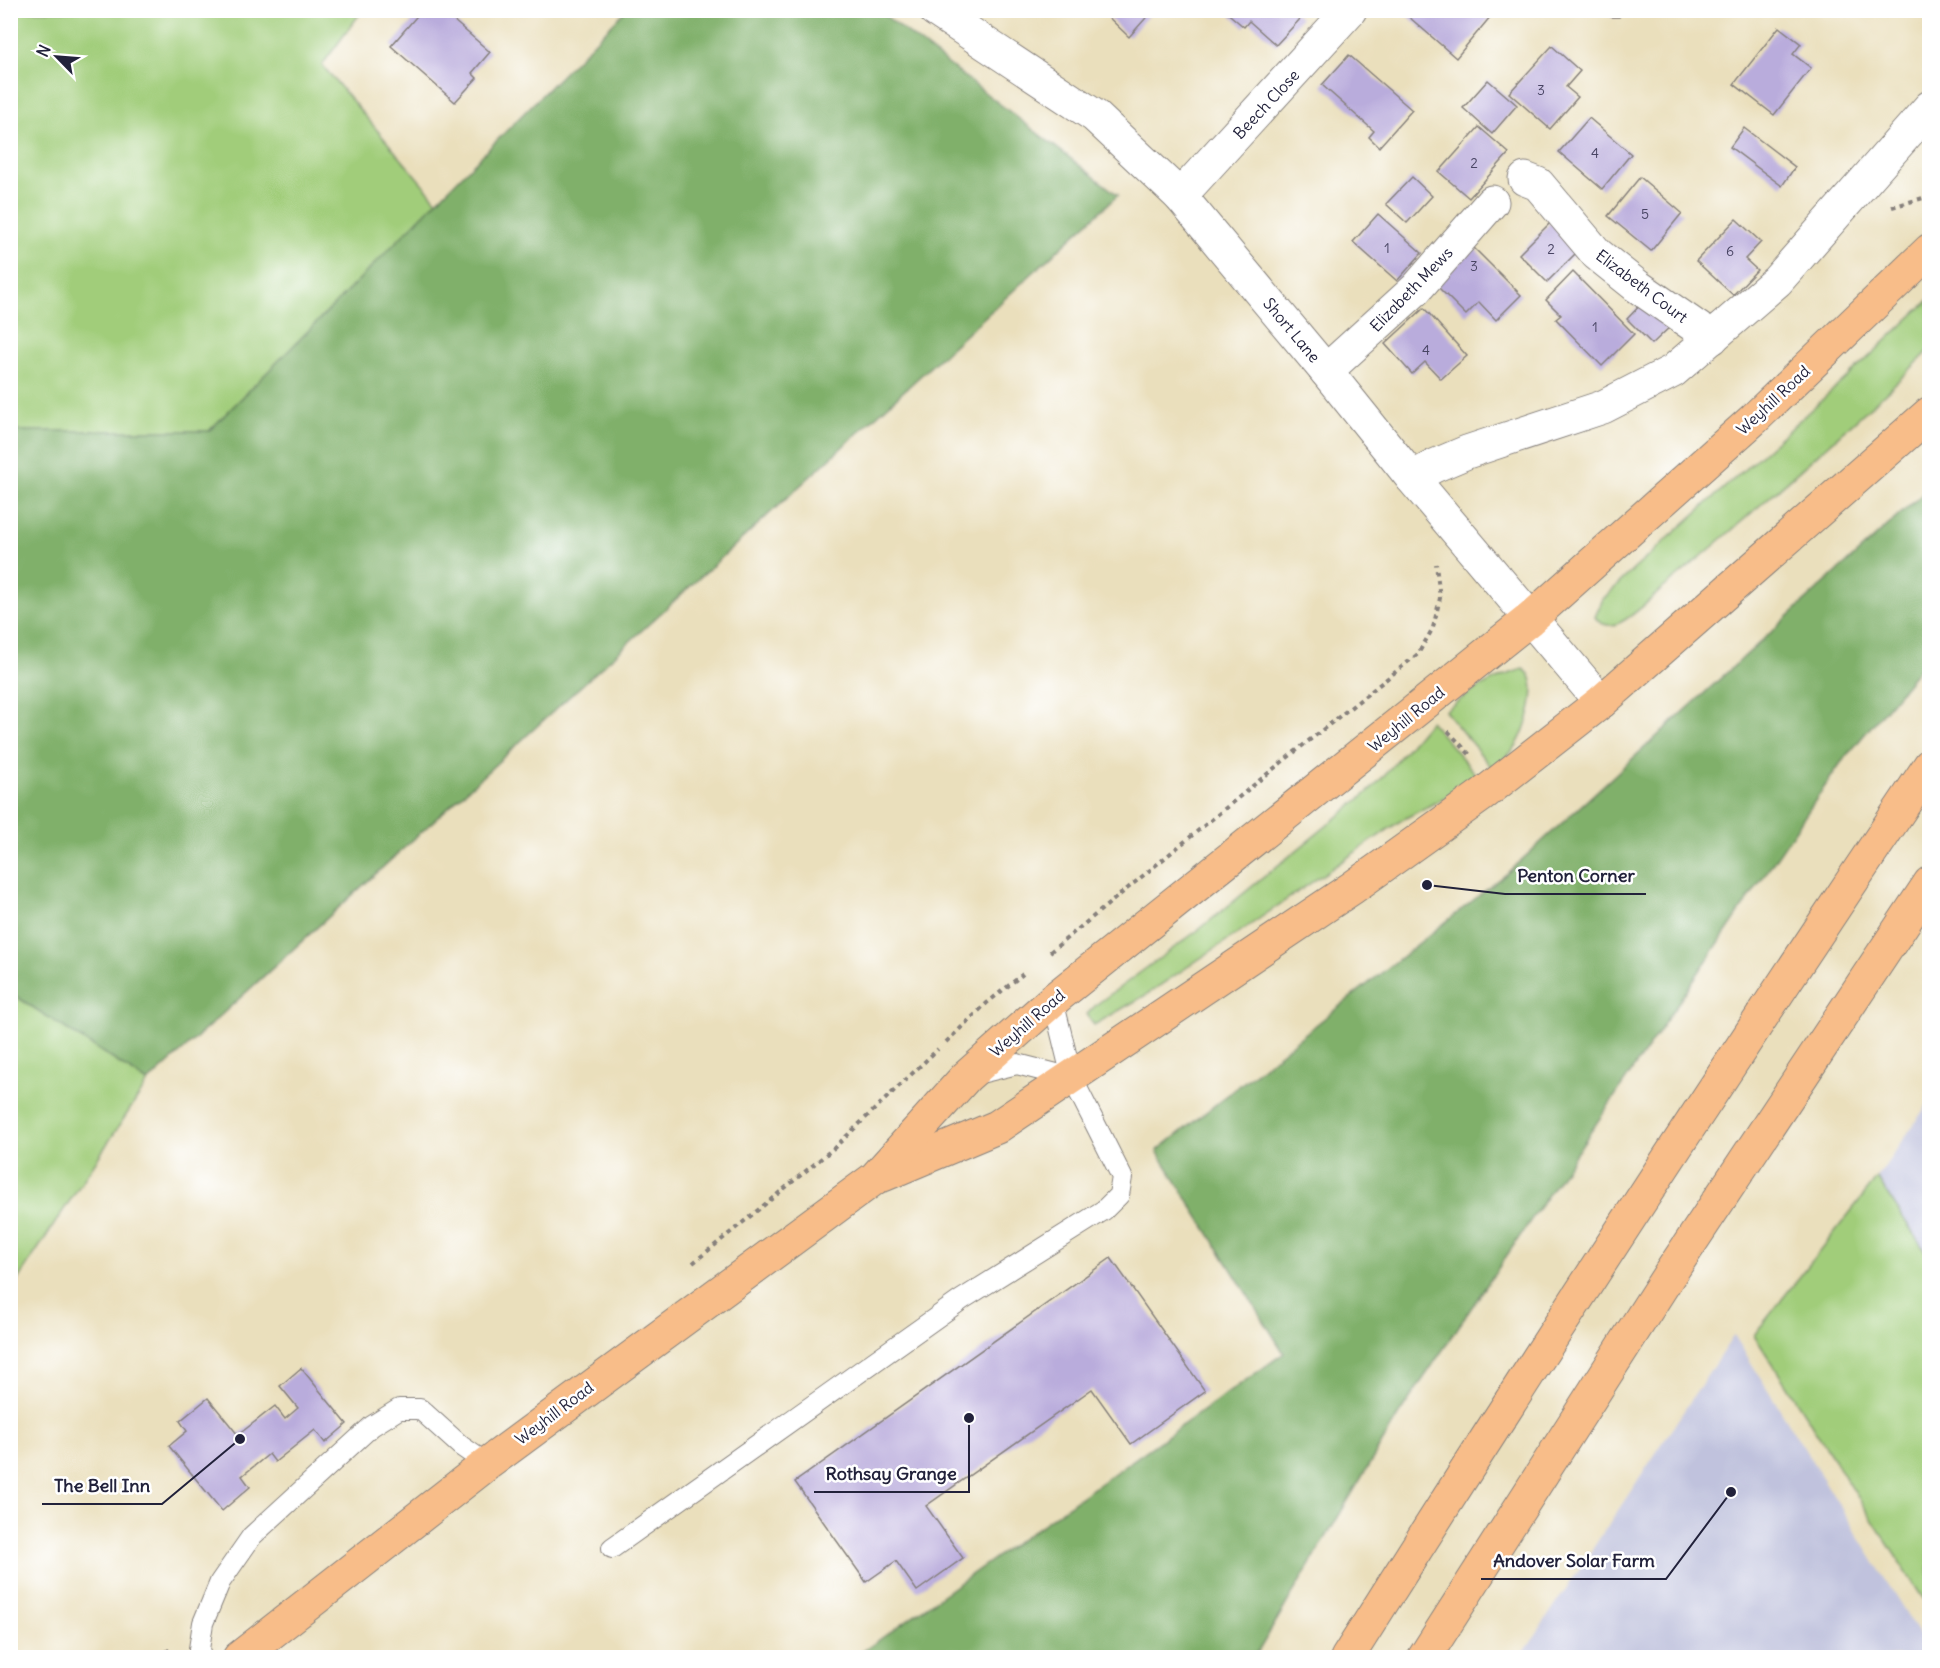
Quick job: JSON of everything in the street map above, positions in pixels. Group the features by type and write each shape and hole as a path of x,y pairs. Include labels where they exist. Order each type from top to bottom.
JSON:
{"main road":[{"name":"Weyhill Road","path":"239,1658 487,1464 875,1178 966,1077 1053,1000 1530,619 1754,419 1929,250"},
{"name":"Weyhill Road","path":"875,1178 997,1127 1380,868 1482,795 1600,702 1929,413"},
{"path":"1347,1658 1536,1359 1773,997 1929,765"},
{"path":"1424,1658 1669,1275 1929,884"}],"street":[{"name":"Short Lane","path":"935,10 1095,116 1180,196 1600,702"},
{"name":"Beech Close","path":"1180,196 1350,10"},
{"path":"1412,478 1467,452 1602,407 1673,371 1778,281 1929,107"},
{"name":"Elizabeth Court","path":"1525,179 1538,184 1597,254 1637,286 1712,338"},
{"name":"Elizabeth Mews","path":"1326,371 1416,289 1492,202"}],"lane":[{"path":"612,1548 962,1300 1104,1210 1119,1195 1122,1177 1072,1078 1053,1000"},
{"path":"966,1077 1017,1064 1072,1078"},
{"path":"201,1658 199,1648 203,1623 220,1582 252,1536 372,1426 399,1409 420,1409 461,1446 487,1464"}],"path":[{"path":"1042,958 1272,770 1419,654 1433,628 1440,598 1436,563"},
{"path":"685,1270 834,1148 987,1003 1024,973"},
{"path":"159,1658 203,1623"}],"shaded area":[{"path":"1929,1102 1929,1257 1877,1178"},
{"path":"1734,1335 1929,1650 1929,1657 1521,1657"}],"green space":[{"path":"10,11 362,11 322,65 437,201 209,431 11,431"},
{"path":"625,11 879,11 1118,195 148,1082 11,993 11,431 209,431"},
{"path":"1929,300 1929,351 1905,374 1807,464 1638,610 1615,624 1604,624 1595,617 1603,599 1634,569 1855,370"},
{"path":"1929,488 1929,657 1840,764 1398,1416 1255,1657 855,1657 1284,1353 1157,1151 1505,875"},
{"path":"1523,669 1529,675 1532,683 1533,694 1528,718 1516,746 1492,768 1445,711 1482,686"},
{"path":"1430,721 1480,779 1402,820 1144,996 1094,1025 1087,1014 1097,1004 1201,928 1367,793"},
{"path":"11,993 148,1082 11,1290"},
{"path":"1877,1178 1929,1257 1929,1608 1754,1335"}],"building":[{"path":"422,10 461,10 453,20 490,52 472,73 477,78 455,102 391,46"},
{"path":"1101,10 1153,10 1129,37"},
{"path":"1224,10 1292,10 1301,18 1276,45 1249,21 1244,27"},
{"path":"1401,10 1496,10 1456,58"},
{"path":"1603,10 1624,10 1619,17 1611,17"},
{"path":"1779,27 1801,44 1793,54 1811,68 1774,115 1734,84"},
{"path":"1552,46 1580,71 1566,87 1578,97 1550,129 1509,93"},
{"path":"1349,55 1412,110 1379,147 1369,137 1374,131 1322,85"},
{"path":"1488,80 1517,105 1492,134 1463,108"},
{"path":"1589,118 1631,154 1602,189 1559,152"},
{"path":"1479,127 1509,153 1469,198 1439,172"},
{"path":"1744,128 1795,167 1782,186 1730,147"},
{"path":"1412,177 1432,196 1407,223 1386,204"},
{"path":"1640,177 1682,213 1651,251 1608,216"},
{"path":"1378,214 1422,253 1397,281 1353,242"},
{"path":"1556,217 1584,245 1547,282 1519,254"},
{"path":"1736,219 1761,242 1745,259 1757,270 1733,295 1696,261"},
{"path":"1474,248 1521,295 1496,320 1479,302 1466,315 1436,285"},
{"path":"1573,272 1634,334 1602,366 1556,319 1561,315 1546,300"},
{"path":"1648,297 1674,323 1652,344 1627,319"},
{"path":"1424,308 1467,356 1441,379 1425,362 1412,374 1385,344"},
{"path":"1111,1258 1205,1391 1131,1444 1092,1389 926,1506 963,1558 917,1591 896,1561 866,1582 795,1482"},
{"path":"301,1368 347,1424 325,1443 315,1430 275,1462 269,1454 242,1476 250,1487 222,1511 169,1446 187,1431 180,1421 208,1398 238,1435 275,1406 285,1419 298,1408 280,1386"}],"place":[{"name":"Penton Corner","path":"1427,885"},
{"name":"Rothsay Grange","path":"969,1418"},
{"name":"The Bell Inn","path":"240,1439"},
{"name":"Andover Solar Farm","path":"1731,1492"}]}
